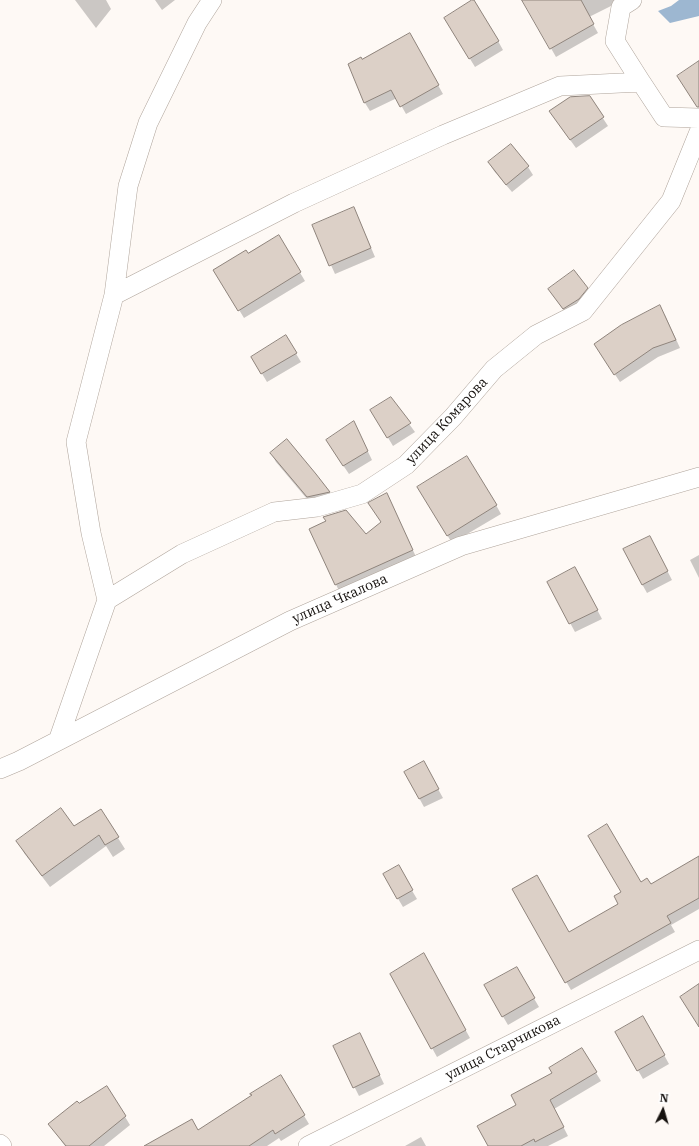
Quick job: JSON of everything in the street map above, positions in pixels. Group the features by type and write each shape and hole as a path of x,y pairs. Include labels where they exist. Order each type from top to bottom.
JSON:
{"street":[{"path":"58,741 107,600 91,533 76,442 114,295 128,186 148,123 197,23 212,0"},
{"path":"632,0 621,7 615,41 664,117 699,118"},
{"path":"114,295 301,200 443,135 560,86 641,82"},
{"name":"улица Комарова","path":"107,600 182,554 274,512 317,507 362,494 406,465 453,417 494,369 536,335 583,311 671,201 699,132"},
{"name":"улица Чкалова","path":"0,769 19,761 290,621 461,546 699,478"},
{"name":"улица Старчикова","path":"308,1146 699,950"}],"water":[{"path":"679,0 699,0 699,16 670,23 658,11 671,6"}],"building":[{"path":"474,0 499,41 469,59 444,18"},
{"path":"522,0 581,0 594,24 550,49"},
{"path":"410,33 439,85 400,107 391,90 364,103 348,64 361,57 362,59"},
{"path":"699,61 699,107 697,107 677,76"},
{"path":"590,96 604,117 570,140 549,111 570,97"},
{"path":"511,144 529,166 506,185 488,162"},
{"path":"354,207 371,248 329,266 312,225"},
{"path":"279,235 301,272 238,311 213,270 246,250 248,253"},
{"path":"574,270 588,288 579,299 563,309 548,289"},
{"path":"660,305 676,340 653,348 614,375 594,344 621,325"},
{"path":"286,335 297,353 261,374 251,357"},
{"path":"391,397 411,423 387,438 370,410"},
{"path":"354,421 368,451 343,466 326,440"},
{"path":"287,439 330,492 307,497 270,453"},
{"path":"467,456 497,505 447,536 417,487"},
{"path":"387,493 413,550 335,585 309,529 326,521 323,517 346,510 366,534 381,522 368,503"},
{"path":"650,536 668,571 642,585 623,549"},
{"path":"575,567 598,610 569,624 547,582"},
{"path":"424,761 439,789 419,799 404,772"},
{"path":"61,808 74,826 101,809 119,837 105,845 99,835 42,876 16,841"},
{"path":"607,824 641,882 647,878 651,884 699,856 699,898 667,916 671,923 565,983 512,889 537,875 569,932 618,904 614,896 621,892 588,836"},
{"path":"399,865 413,890 397,899 383,874"},
{"path":"424,953 466,1030 431,1049 390,974"},
{"path":"517,967 535,998 502,1017 484,985"},
{"path":"699,984 699,1027 680,997"},
{"path":"643,1016 665,1055 637,1071 615,1032"},
{"path":"360,1033 380,1075 353,1088 333,1046"},
{"path":"582,1048 597,1072 550,1100 564,1127 535,1142 534,1139 521,1146 488,1146 477,1126 516,1105 511,1095 552,1073 549,1068"},
{"path":"281,1075 305,1115 275,1134 273,1130 249,1146 144,1146 192,1119 198,1130 252,1095 250,1094"},
{"path":"107,1086 126,1116 89,1146 66,1146 48,1124 77,1101 79,1103"}]}
